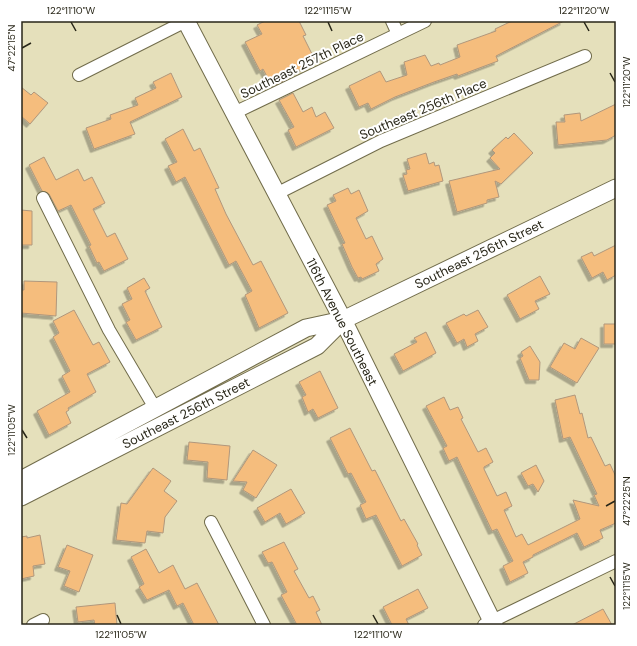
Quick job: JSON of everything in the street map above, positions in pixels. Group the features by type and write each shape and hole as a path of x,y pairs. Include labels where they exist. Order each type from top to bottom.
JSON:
{"main road":[{"name":"116th Avenue Southeast","path":"186,21 343,320 490,624"},
{"name":"Southeast 256th Street","path":"21,480 306,328 343,320 616,188"},
{"name":"Southeast 256th Street","path":"21,497 317,346 343,320"}],"street":[{"path":"79,76 186,21"},
{"path":"392,21 398,34"},
{"name":"Southeast 257th Place","path":"234,113 425,21"},
{"name":"Southeast 256th Place","path":"276,194 381,141 585,56"},
{"path":"43,198 110,330 155,408"},
{"path":"211,522 264,625"},
{"path":"490,624 616,561"}],"building":[{"path":"265,21 299,21 306,35 303,36 316,62 285,77 286,80 272,86 263,69 260,71 245,42 262,34 257,25"},
{"path":"512,21 564,21 496,56 498,61 458,76 457,74 434,82 395,97 371,109 368,103 359,107 349,86 380,71 386,82 407,75 404,62 425,55 431,66 439,63 440,65 460,57 457,45 496,31 495,29"},
{"path":"171,73 182,97 130,122 135,134 94,149 86,128 111,119 110,115 138,105 135,98 156,88 153,82"},
{"path":"21,87 31,95 34,92 48,103 30,124 21,116"},
{"path":"293,93 303,112 312,107 316,117 325,112 334,128 296,147 288,130 294,127 279,100"},
{"path":"616,104 616,135 607,140 558,145 556,122 565,122 564,115 580,113 581,121"},
{"path":"183,129 194,151 200,148 219,188 215,189 226,214 253,265 261,261 288,313 259,328 245,295 252,291 236,261 229,265 185,177 176,182 168,166 177,162 165,139"},
{"path":"514,133 533,153 501,184 495,181 499,197 487,200 487,203 457,212 449,181 500,169 490,158 495,153 492,150 506,137 508,139"},
{"path":"426,153 429,164 434,162 435,166 439,165 443,181 408,191 403,175 407,174 406,170 410,169 407,159"},
{"path":"44,157 56,180 78,169 84,181 92,177 105,203 93,209 107,237 115,233 128,259 104,271 99,262 97,263 89,246 91,245 71,205 58,211 49,194 42,191 29,165"},
{"path":"348,188 351,194 359,190 368,211 356,218 366,239 372,236 383,259 376,264 379,271 362,279 361,277 358,278 352,267 342,244 345,243 327,205 336,201 333,195"},
{"path":"21,210 32,211 32,245 21,245"},
{"path":"616,245 616,275 607,280 603,272 592,278 581,257 592,252 594,256"},
{"path":"540,276 550,294 535,301 539,309 520,319 507,295"},
{"path":"144,278 150,288 145,291 162,327 136,340 126,322 130,320 122,304 132,299 127,288"},
{"path":"24,281 57,282 56,316 21,313 21,290 24,290"},
{"path":"74,310 93,345 99,342 110,362 87,374 96,392 68,408 69,410 66,412 71,423 49,435 37,411 70,392 62,376 70,371 53,337 59,333 53,321"},
{"path":"478,310 488,327 475,334 478,341 467,347 464,339 457,343 446,323 464,314 466,316"},
{"path":"604,324 616,324 616,344 604,344"},
{"path":"426,332 436,353 403,371 394,354 417,342 414,338"},
{"path":"581,338 599,348 577,383 550,367 564,343 575,349"},
{"path":"530,346 540,362 539,380 529,380 520,358 523,356 521,352"},
{"path":"320,371 338,408 318,418 313,409 308,412 302,397 306,395 299,382"},
{"path":"575,395 580,414 582,413 588,438 591,437 605,466 610,464 616,477 616,523 600,530 603,538 584,547 577,533 533,555 533,557 523,562 528,573 510,582 503,566 513,561 497,529 492,531 457,457 449,461 443,448 447,446 426,406 444,397 450,410 458,407 463,418 461,419 478,452 486,448 493,462 484,467 484,469 497,496 506,492 512,506 504,510 516,537 522,534 528,545 580,519 573,500 599,506 594,495 597,494 570,437 563,439 555,400"},
{"path":"350,428 372,471 375,470 401,521 404,519 418,544 417,545 422,555 402,566 376,515 366,519 360,505 366,502 351,473 348,474 330,438"},
{"path":"189,442 230,446 227,480 207,478 208,462 187,460"},
{"path":"253,450 277,465 256,498 243,490 247,482 233,481"},
{"path":"536,465 544,481 538,492 533,484 528,486 521,473"},
{"path":"153,468 171,481 164,491 177,501 165,517 163,533 147,531 145,543 116,540 121,503 127,504"},
{"path":"291,489 305,513 286,524 280,513 265,522 257,508"},
{"path":"40,535 45,564 33,566 34,576 21,579 21,537 27,536 27,538"},
{"path":"284,542 298,569 294,571 309,598 313,596 320,610 316,612 322,625 297,625 281,595 287,592 272,562 268,563 262,552"},
{"path":"67,545 93,555 79,592 64,586 70,571 58,567"},
{"path":"146,549 159,573 173,565 185,589 197,583 219,625 194,625 183,603 177,606 169,590 147,600 139,587 144,584 131,557"},
{"path":"418,589 428,608 406,619 409,625 392,625 383,607"},
{"path":"115,603 117,625 95,625 94,620 78,622 76,607"},
{"path":"603,609 612,625 572,625"}]}
